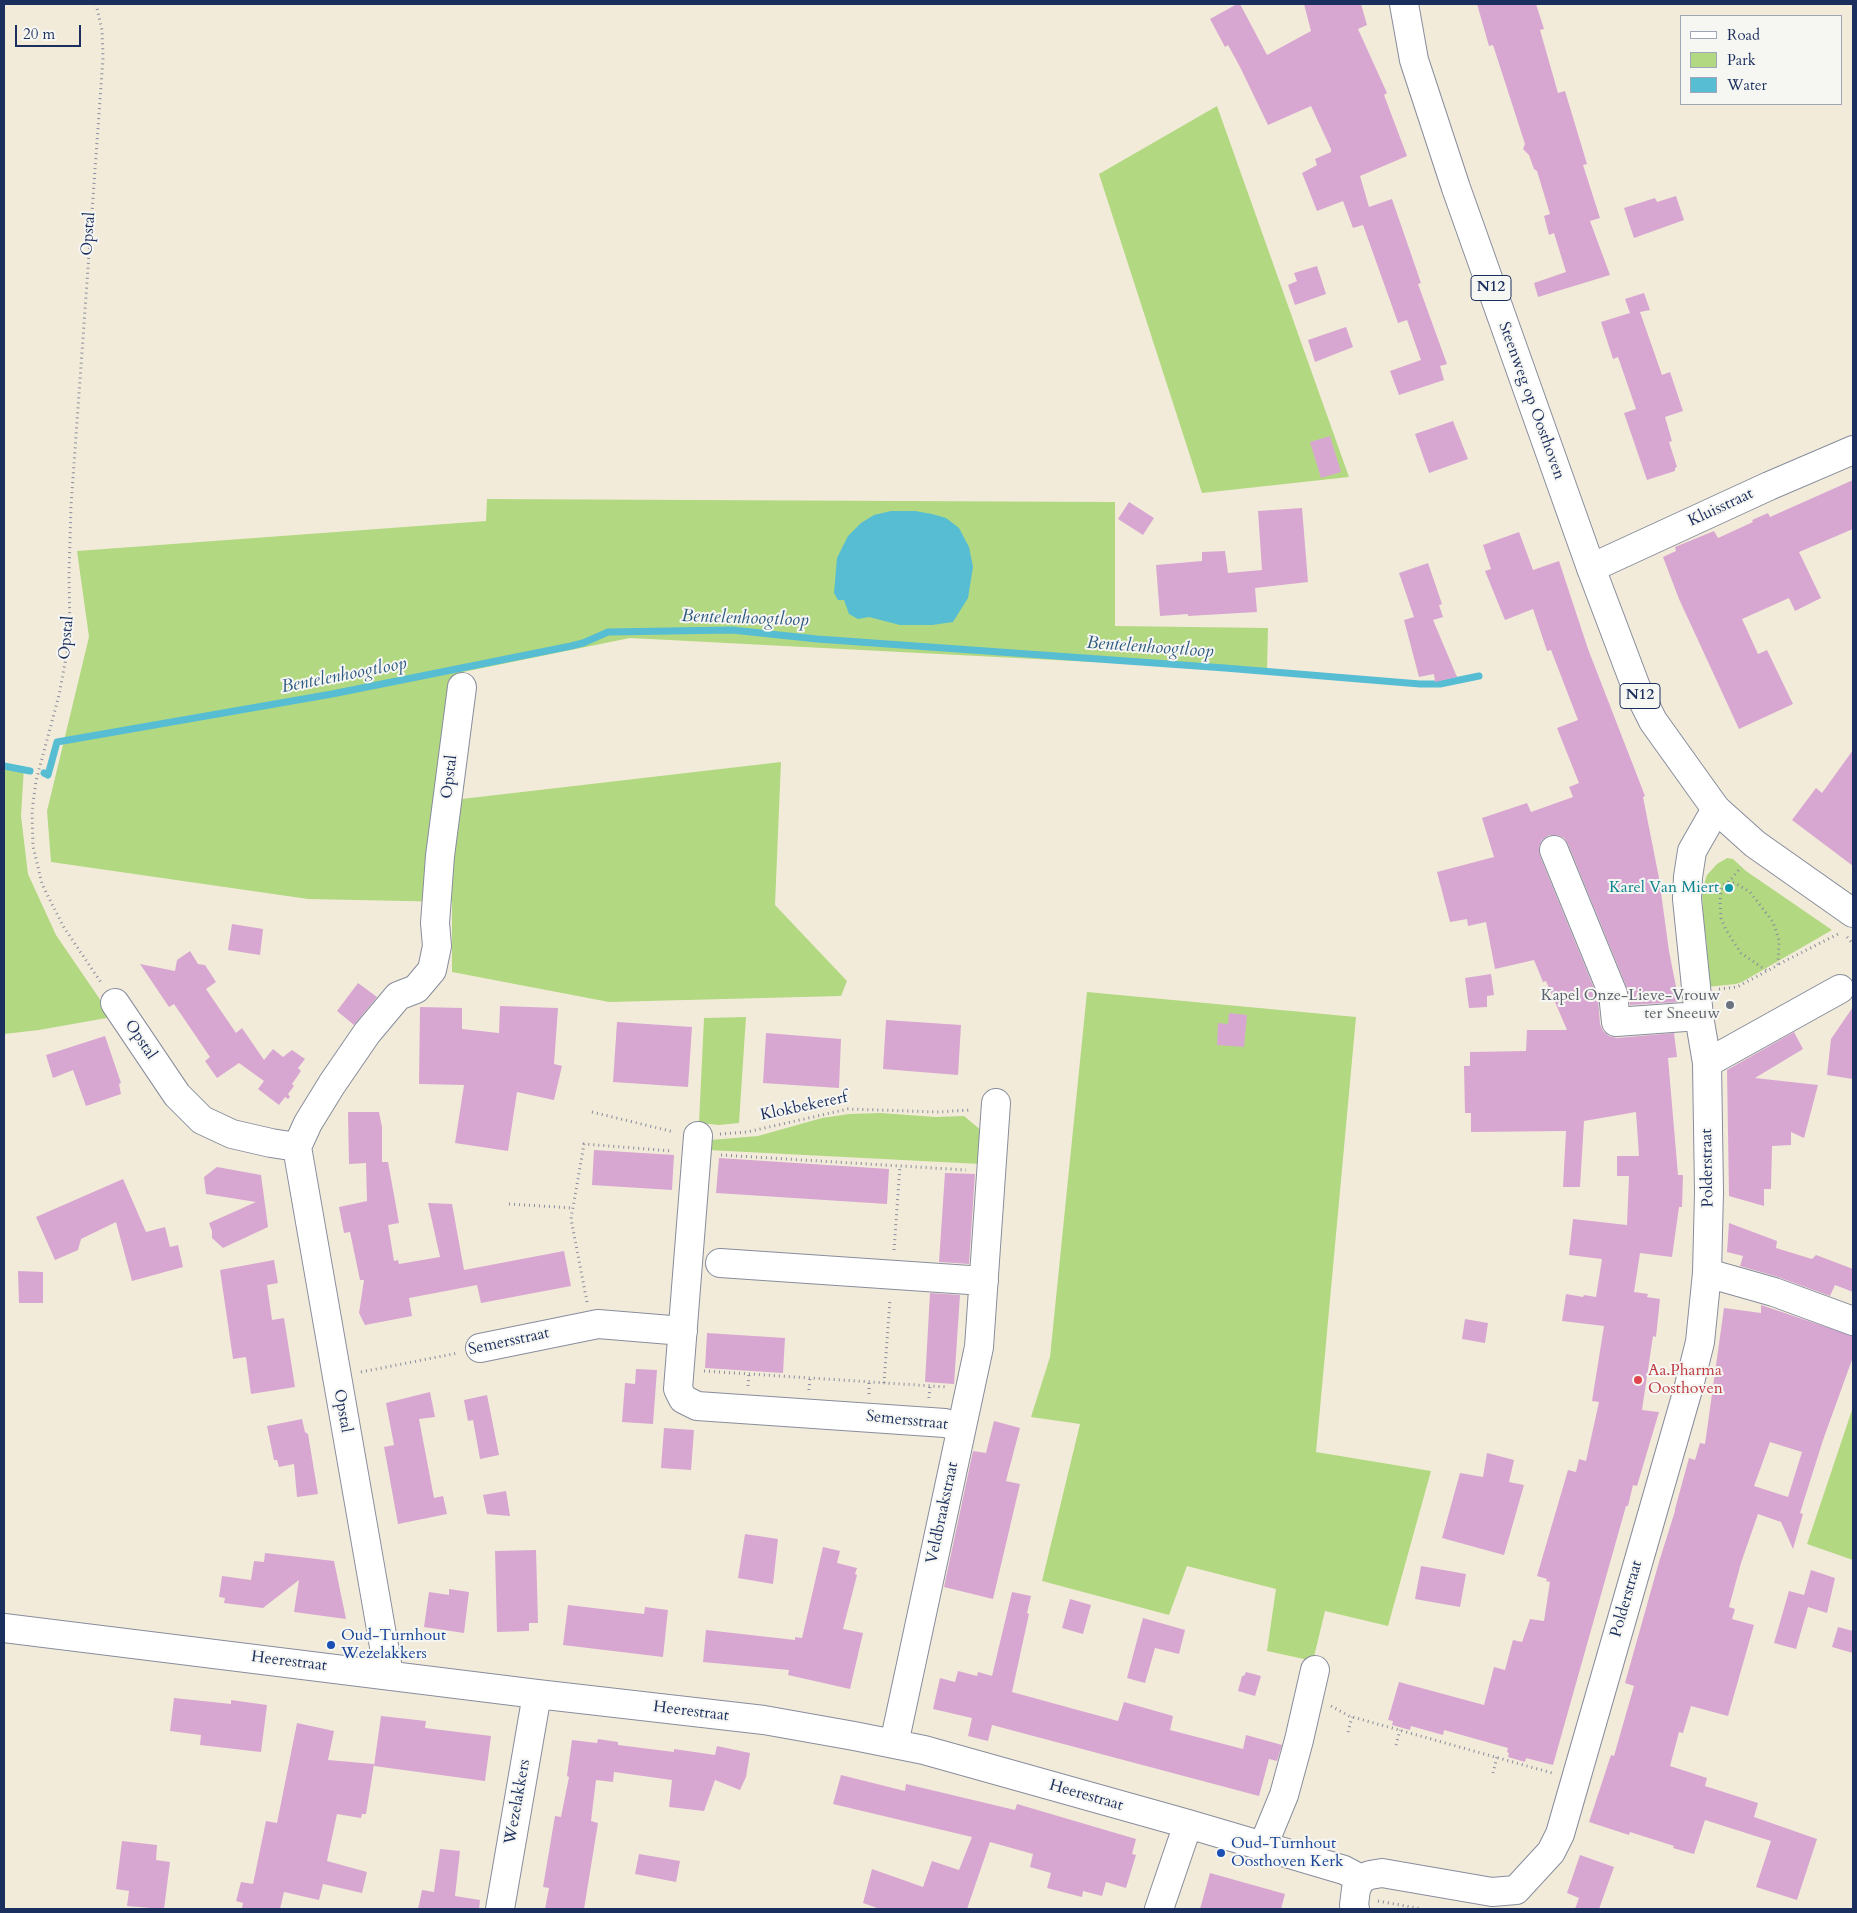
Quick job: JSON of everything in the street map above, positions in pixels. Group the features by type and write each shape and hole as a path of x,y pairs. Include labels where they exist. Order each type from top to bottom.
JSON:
{"street":[{"name":"Steenweg op Oosthoven","path":"1404,4 1414,60 1456,188 1591,568"},
{"name":"Kluisstraat","path":"1591,568 1769,486 1853,450"},
{"name":"N12","path":"1591,568 1636,687 1653,721 1716,809 1756,844 1853,913"},
{"name":"Opstal","path":"388,1675 297,1147 308,1123 367,1033 398,996 416,989 432,970 437,946 435,923 440,856 462,687"},
{"name":"Polderstraat","path":"1518,1900 1551,1852 1560,1834 1700,1342 1707,1273 1709,1192 1707,1063 1699,1016 1687,899 1692,851 1716,809"},
{"path":"1554,850 1613,994 1616,1022 1699,1016"},
{"path":"1707,1063 1840,989"},
{"name":"Opstal","path":"115,1004 177,1095 202,1120 232,1134 297,1147"},
{"name":"Veldbraakstraat","path":"894,1744 980,1347 996,1103"},
{"name":"Semersstraat","path":"697,1144 678,1389 683,1399 697,1406 945,1422 961,1428"},
{"path":"720,1264 984,1282"},
{"path":"1707,1273 1774,1292 1853,1321"},
{"name":"Semersstraat","path":"480,1348 598,1324 683,1331"},
{"name":"Heerestraat","path":"4,1628 764,1720 894,1744 924,1750 1344,1870 1357,1896"},
{"path":"1263,1846 1284,1795 1312,1681"},
{"name":"Wezelakkers","path":"500,1909 537,1694"},
{"path":"1159,1909 1188,1824"},
{"path":"1357,1896 1370,1875 1382,1873 1492,1892 1518,1900"}],"path":[{"name":"Opstal","path":"96,4 102,30 103,58 71,506 70,637 59,695 36,781 32,812 33,846 42,884 62,926 115,1004"},
{"path":"1741,867 1721,890 1722,918 1726,930 1741,952 1767,971"},
{"path":"1728,882 1735,882 1750,892 1773,922 1779,940 1778,965"},
{"path":"1711,990 1737,987 1839,933 1851,939 1853,944"},
{"name":"Klokbekererf","path":"592,1112 671,1132 697,1144 848,1109 936,1112 967,1111 996,1103"},
{"path":"588,1306 571,1219 584,1144 697,1144 991,1172"},
{"path":"510,1204 573,1208"},
{"name":"Semersstraat","path":"336,1378 480,1348"},
{"path":"680,1370 970,1388"},
{"path":"1312,1681 1352,1717 1576,1779"},
{"path":"1348,1732 1352,1717"},
{"path":"1396,1745 1400,1730"},
{"path":"1493,1773 1497,1757"},
{"path":"1357,1896 1422,1909"}],"green space":[{"path":"1217,106 1349,477 1202,493 1099,174"},
{"path":"487,499 1115,502 1115,626 1268,628 1267,671 630,638 463,672 453,800 781,762 775,905 847,981 841,996 609,1002 452,972 452,902 308,899 51,862 47,811 89,637 77,551 486,521"},
{"path":"4,765 24,767 21,816 28,874 56,935 112,1017 4,1034"},
{"path":"1727,858 1733,859 1746,871 1832,930 1742,982 1707,987 1707,946 1702,890 1707,875 1717,864"},
{"path":"1087,992 1356,1017 1316,1452 1431,1471 1388,1626 1325,1611 1313,1661 1267,1651 1276,1589 1187,1566 1169,1615 1042,1581 1080,1424 1031,1417 1050,1357"},
{"path":"746,1017 739,1123 719,1125 699,1123 704,1018"},
{"path":"881,1113 936,1117 964,1116 982,1131 980,1164 708,1150 710,1140 758,1136 822,1118 849,1114"},
{"path":"1853,1407 1853,1560 1807,1544"}],"water":[{"path":"891,511 915,511 932,514 946,518 959,528 969,547 973,567 968,598 953,622 932,625 900,625 869,617 858,619 849,614 844,600 838,600 834,593 837,558 848,536 861,523 874,515"}],"building":[{"path":"1240,4 1267,55 1311,31 1304,4 1361,4 1367,25 1358,29 1387,93 1384,95 1407,156 1360,176 1369,207 1392,199 1421,283 1418,284 1447,364 1440,366 1444,380 1399,395 1390,371 1421,360 1407,320 1398,323 1363,225 1353,228 1343,201 1317,211 1302,173 1317,165 1315,159 1331,152 1331,149 1311,106 1268,125 1228,45 1225,47 1210,19"},
{"path":"1477,4 1536,4 1544,29 1540,30 1558,93 1565,91 1587,164 1583,165 1600,218 1590,221 1610,275 1538,297 1534,283 1566,272 1554,233 1549,235 1544,216 1550,214 1537,171 1534,169 1529,155 1523,149 1525,144 1493,45 1489,46"},
{"path":"1676,196 1684,220 1634,238 1624,208 1655,198 1657,202"},
{"path":"1317,266 1326,294 1295,305 1288,285 1297,281 1294,273"},
{"path":"1644,293 1650,310 1640,312 1662,375 1670,372 1683,411 1665,417 1672,441 1669,442 1677,467 1675,471 1647,480 1624,413 1636,409 1618,357 1613,359 1601,322 1630,313 1625,299"},
{"path":"1346,327 1353,347 1315,362 1308,340"},
{"path":"1453,421 1468,459 1429,473 1415,434"},
{"path":"1330,436 1341,472 1321,478 1310,442"},
{"path":"1853,480 1853,529 1799,552 1821,598 1795,611 1789,598 1742,619 1758,654 1767,650 1793,704 1739,729 1679,599 1663,557 1676,551 1675,547 1714,531 1718,538 1768,513 1770,517"},
{"path":"1129,502 1154,518 1143,535 1118,519"},
{"path":"1302,508 1308,582 1255,588 1257,612 1160,616 1156,565 1202,561 1202,552 1225,551 1228,573 1262,570 1258,511"},
{"path":"1519,532 1533,570 1559,561 1588,649 1645,796 1643,797 1659,878 1669,951 1679,1002 1630,1005 1627,988 1568,844 1564,838 1557,835 1549,835 1542,840 1539,847 1540,856 1598,998 1600,1024 1603,1031 1609,1036 1617,1038 1674,1033 1677,1057 1668,1058 1678,1175 1683,1175 1682,1207 1679,1207 1672,1257 1640,1253 1634,1292 1648,1294 1647,1297 1660,1299 1656,1337 1653,1336 1642,1410 1659,1412 1637,1486 1633,1485 1628,1506 1626,1506 1553,1765 1526,1758 1525,1762 1508,1757 1508,1748 1444,1730 1443,1735 1411,1726 1410,1730 1392,1725 1393,1721 1388,1720 1399,1682 1484,1705 1494,1667 1505,1670 1513,1640 1522,1642 1530,1619 1544,1621 1550,1582 1537,1576 1568,1470 1576,1472 1579,1459 1586,1461 1599,1402 1592,1401 1604,1326 1562,1321 1566,1294 1596,1297 1602,1259 1569,1255 1573,1219 1627,1225 1629,1176 1617,1176 1617,1156 1639,1156 1636,1112 1584,1121 1580,1187 1563,1187 1566,1131 1471,1132 1471,1113 1465,1113 1464,1066 1470,1066 1470,1052 1526,1051 1527,1030 1567,1030 1546,981 1543,982 1534,960 1495,969 1486,922 1468,926 1467,919 1450,922 1437,872 1494,857 1482,818 1527,803 1531,812 1573,797 1569,787 1579,783 1557,728 1578,720 1551,650 1547,651 1533,609 1505,620 1485,571 1491,569 1483,545"},
{"path":"1428,563 1442,604 1439,605 1443,617 1433,620 1457,677 1435,682 1434,674 1419,677 1404,620 1414,617 1399,573"},
{"path":"1853,750 1853,866 1792,820 1816,788 1822,793"},
{"path":"232,924 263,929 260,955 228,950"},
{"path":"190,951 198,964 205,965 216,982 206,989 236,1033 242,1028 264,1060 273,1049 283,1057 292,1050 305,1059 298,1068 301,1071 292,1084 294,1086 288,1094 290,1097 288,1099 285,1097 279,1105 258,1089 264,1081 239,1063 217,1078 205,1061 210,1057 174,1004 169,1007 140,964 175,971 177,960"},
{"path":"1491,974 1494,995 1487,996 1487,1007 1469,1008 1465,978"},
{"path":"358,983 377,997 354,1025 337,1011"},
{"path":"500,1006 558,1008 554,1064 562,1066 554,1100 517,1092 508,1151 455,1143 464,1085 419,1084 420,1007 462,1008 462,1029 499,1033"},
{"path":"1853,1007 1853,1079 1827,1075 1831,1039"},
{"path":"1229,1013 1247,1015 1244,1047 1217,1045 1218,1023 1228,1024"},
{"path":"886,1020 961,1025 958,1075 883,1069"},
{"path":"617,1022 692,1027 688,1087 613,1082"},
{"path":"1794,1032 1803,1049 1755,1078 1818,1085 1804,1138 1791,1132 1791,1145 1772,1146 1771,1189 1764,1189 1764,1206 1729,1196 1727,1070"},
{"path":"766,1033 841,1039 839,1088 763,1083"},
{"path":"105,1036 121,1083 119,1084 121,1094 86,1106 73,1070 53,1078 46,1055"},
{"path":"348,1112 379,1112 382,1127 382,1162 388,1162 399,1223 388,1225 394,1261 398,1260 399,1264 440,1257 428,1203 452,1204 464,1270 564,1251 571,1286 481,1303 477,1285 409,1298 412,1316 365,1325 359,1313 364,1280 360,1280 350,1232 344,1233 339,1207 367,1201 366,1163 349,1164"},
{"path":"594,1150 674,1155 672,1190 592,1185"},
{"path":"719,1158 889,1169 887,1204 716,1193"},
{"path":"217,1167 261,1175 268,1227 223,1248 212,1238 209,1223 256,1202 206,1194 204,1177"},
{"path":"945,1173 975,1174 969,1264 939,1262"},
{"path":"123,1179 146,1232 165,1227 170,1247 178,1245 183,1267 132,1281 116,1222 81,1239 78,1250 55,1260 36,1217"},
{"path":"1729,1223 1777,1241 1776,1248 1812,1259 1816,1255 1853,1269 1853,1292 1835,1285 1830,1296 1778,1277 1740,1266 1743,1256 1727,1252"},
{"path":"274,1260 278,1283 267,1285 272,1320 284,1318 295,1387 251,1394 246,1357 233,1359 220,1270"},
{"path":"18,1271 43,1272 43,1303 19,1303"},
{"path":"930,1293 960,1295 954,1384 925,1382"},
{"path":"1761,1305 1853,1336 1853,1357 1823,1440 1800,1513 1803,1514 1793,1549 1781,1522 1758,1514 1741,1563 1729,1607 1735,1609 1732,1619 1754,1625 1728,1716 1691,1706 1683,1733 1679,1732 1670,1766 1707,1778 1705,1786 1758,1803 1754,1817 1817,1839 1797,1900 1756,1887 1771,1841 1705,1820 1694,1854 1630,1832 1629,1835 1589,1822 1611,1755 1614,1756 1634,1686 1625,1683 1689,1458 1695,1460 1700,1443 1705,1444 1724,1308 1761,1313","holes":["1770,1442 1802,1452 1788,1497 1754,1486"]},
{"path":"1465,1319 1488,1323 1485,1343 1462,1339"},
{"path":"707,1333 785,1338 783,1373 705,1368"},
{"path":"636,1369 657,1370 653,1424 622,1422 625,1383 635,1384"},
{"path":"430,1392 435,1417 419,1419 434,1498 443,1496 447,1514 398,1524 384,1447 394,1445 386,1403"},
{"path":"487,1395 499,1455 480,1459 473,1420 468,1421 464,1400"},
{"path":"302,1419 305,1432 308,1434 318,1494 297,1497 294,1464 279,1467 277,1460 274,1460 267,1426"},
{"path":"994,1421 1020,1428 1006,1481 1020,1484 993,1599 944,1587 973,1451 986,1453"},
{"path":"664,1428 694,1430 691,1470 661,1468"},
{"path":"1487,1453 1514,1460 1509,1482 1524,1485 1504,1555 1442,1538 1460,1473 1483,1477"},
{"path":"506,1491 510,1516 487,1514 483,1495"},
{"path":"745,1534 778,1539 773,1584 738,1578"},
{"path":"823,1547 840,1551 837,1563 857,1568 855,1574 857,1575 843,1629 863,1633 850,1689 788,1675 789,1670 703,1662 706,1630 795,1640 795,1637 802,1638"},
{"path":"536,1550 538,1623 529,1623 529,1631 497,1632 495,1551"},
{"path":"265,1553 334,1561 346,1619 294,1612 299,1580 263,1608 224,1603 225,1598 219,1597 222,1576 251,1580 254,1561 264,1562"},
{"path":"1421,1566 1466,1574 1460,1607 1415,1599"},
{"path":"1811,1570 1835,1578 1827,1613 1808,1607 1796,1649 1774,1643 1789,1591 1804,1595"},
{"path":"449,1589 469,1592 464,1633 424,1627 429,1592 449,1595"},
{"path":"1012,1592 1031,1596 1027,1613 1029,1614 1012,1692 1118,1721 1124,1702 1173,1716 1170,1730 1243,1749 1246,1735 1282,1745 1277,1761 1269,1759 1259,1796 992,1725 988,1741 968,1736 972,1718 933,1709 940,1678 955,1682 958,1671 977,1676 978,1672 992,1676"},
{"path":"1070,1599 1091,1605 1083,1634 1062,1628"},
{"path":"568,1605 644,1614 645,1607 668,1610 663,1657 563,1645"},
{"path":"1143,1618 1185,1630 1179,1654 1155,1648 1145,1683 1127,1678"},
{"path":"1838,1627 1853,1631 1853,1653 1832,1647"},
{"path":"1246,1672 1261,1676 1255,1696 1238,1691 1242,1676"},
{"path":"174,1698 231,1704 231,1700 267,1705 261,1752 200,1745 201,1735 170,1731"},
{"path":"381,1716 426,1721 425,1728 491,1736 485,1781 374,1766"},
{"path":"297,1723 334,1731 328,1760 374,1764 366,1814 362,1814 361,1818 337,1814 327,1861 367,1872 362,1893 323,1884 319,1900 284,1892 280,1909 242,1909 243,1903 236,1901 241,1882 253,1884 266,1821 277,1823"},
{"path":"598,1739 618,1742 618,1745 674,1752 674,1749 715,1755 717,1746 750,1753 746,1777 740,1790 715,1780 704,1811 669,1807 672,1780 614,1772 613,1782 596,1780 591,1821 598,1823 584,1909 545,1909 549,1888 543,1887 555,1816 561,1817 569,1777 567,1776 572,1740 597,1743"},
{"path":"841,1775 905,1791 906,1784 1015,1810 1017,1804 1136,1839 1132,1854 1136,1855 1126,1888 1106,1882 1102,1896 1083,1891 1082,1897 1047,1888 1051,1873 1030,1867 1033,1854 990,1842 967,1909 880,1909 863,1903 872,1869 923,1887 932,1861 959,1870 972,1837 833,1804"},
{"path":"122,1841 157,1845 156,1860 170,1862 164,1909 127,1906 129,1891 116,1889"},
{"path":"440,1849 460,1851 455,1896 480,1900 479,1909 418,1909 422,1890 434,1892"},
{"path":"639,1854 680,1861 676,1882 635,1874"},
{"path":"1580,1855 1614,1867 1599,1909 1575,1909 1579,1898 1567,1893"},
{"path":"1210,1873 1285,1894 1281,1909 1200,1909"}],"waterway":[{"name":"Bentelenhoogtloop","path":"44,773 48,775 57,742 332,694 571,646 608,632 732,630 817,639 1420,684 1440,684 1479,676"},
{"name":"Bentelenhoogtloop","path":"4,766 30,771"}],"place":[{"name":"Karel Van Miert","path":"1729,888"},
{"name":"Kapel Onze-Lieve-Vrouw ter Sneeuw","path":"1730,1005"},
{"name":"Aa.Pharma Oosthoven","path":"1638,1380"},
{"name":"Oud-Turnhout Wezelakkers","path":"331,1645"},
{"name":"Oud-Turnhout Oosthoven Kerk","path":"1221,1853"}]}
